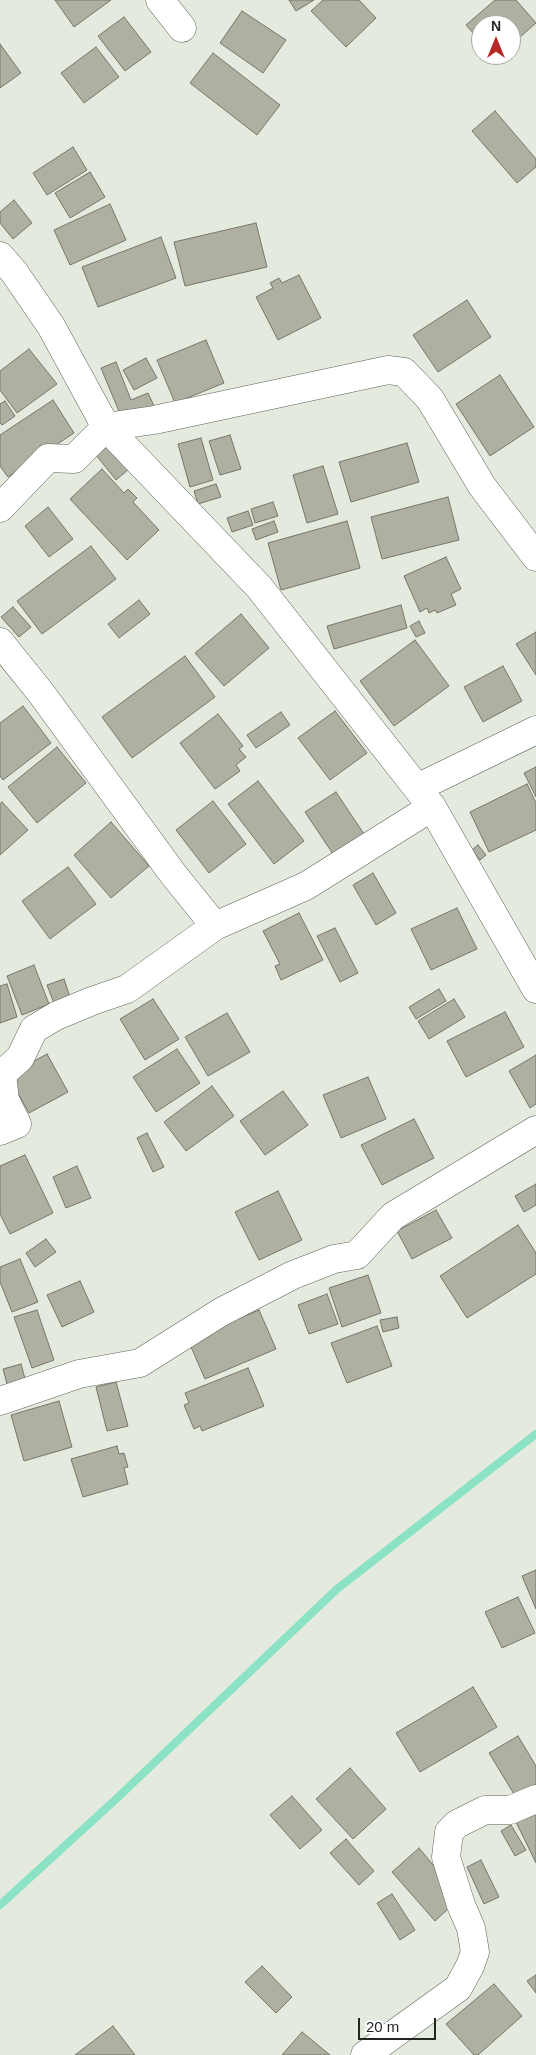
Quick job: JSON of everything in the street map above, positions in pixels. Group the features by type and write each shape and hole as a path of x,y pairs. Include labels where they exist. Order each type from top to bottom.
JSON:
{"street":[{"path":"160,0 182,28"},
{"path":"0,256 14,272 51,326 106,427 259,587 425,798 536,989"},
{"path":"0,508 48,458 74,459 106,427 154,420 388,370 404,372 430,399 482,486 536,557"},
{"path":"0,642 41,693 172,874 214,926"},
{"path":"0,1131 17,1124 5,1100 2,1074 20,1058 34,1029 56,1016 92,1000 127,989 214,926 306,886 425,798 536,730"},
{"path":"0,1401 79,1374 140,1363 221,1312 292,1275 334,1259 357,1256 393,1216 536,1130"},
{"path":"365,2055 458,1988 470,1966 475,1952 471,1928 460,1905 446,1857 449,1832 457,1824 485,1810 510,1810 536,1799"}],"building":[{"path":"55,0 111,0 74,27"},
{"path":"289,0 314,0 296,11"},
{"path":"323,0 359,0 376,18 346,47 311,11"},
{"path":"495,0 516,0 536,23 521,36 521,15 478,15"},
{"path":"242,11 286,40 263,73 220,43"},
{"path":"124,17 151,52 125,71 98,36"},
{"path":"471,21 471,31 466,25"},
{"path":"0,44 21,73 0,88"},
{"path":"96,47 119,77 84,103 61,73"},
{"path":"213,53 280,105 257,135 190,83"},
{"path":"495,111 536,159 536,167 517,183 472,131"},
{"path":"73,147 87,170 47,195 33,173"},
{"path":"90,172 105,197 70,218 55,193"},
{"path":"14,200 32,223 13,239 0,223 0,212"},
{"path":"110,204 126,240 70,265 54,230"},
{"path":"256,223 267,267 185,286 174,242"},
{"path":"161,237 176,278 98,307 82,267"},
{"path":"299,275 321,318 278,340 256,297 273,288 270,283 279,278 282,283"},
{"path":"467,300 491,337 438,372 413,335"},
{"path":"206,340 224,383 175,403 157,360"},
{"path":"29,349 57,384 17,413 0,390 0,371"},
{"path":"146,358 157,378 134,390 123,370"},
{"path":"116,362 131,400 148,393 155,408 123,421 101,368"},
{"path":"500,375 534,427 490,456 456,404"},
{"path":"53,400 74,433 8,477 0,466 0,435"},
{"path":"5,401 15,416 2,425 0,423 0,404"},
{"path":"230,435 241,469 220,475 209,441"},
{"path":"201,438 213,480 190,487 178,444"},
{"path":"407,443 419,482 351,502 339,462"},
{"path":"109,445 129,469 116,480 96,455"},
{"path":"323,466 338,514 307,523 293,475"},
{"path":"102,469 124,493 128,489 137,498 133,502 159,530 127,560 70,499"},
{"path":"216,484 221,497 198,504 194,491"},
{"path":"448,497 459,540 382,559 371,517"},
{"path":"273,502 278,516 255,523 251,509"},
{"path":"48,507 73,539 49,557 25,526"},
{"path":"248,511 253,525 232,532 227,518"},
{"path":"274,521 278,532 256,540 252,529"},
{"path":"347,521 360,568 281,590 268,543"},
{"path":"91,546 116,579 42,634 17,601"},
{"path":"446,557 461,589 451,594 456,605 437,613 435,610 429,613 427,608 420,612 404,576"},
{"path":"139,600 150,614 119,638 108,624"},
{"path":"401,605 407,628 334,649 327,626"},
{"path":"13,607 31,627 19,637 1,617"},
{"path":"241,614 269,648 224,686 195,653"},
{"path":"419,621 425,633 416,637 410,626"},
{"path":"536,632 536,675 516,644"},
{"path":"415,640 449,686 394,726 360,681"},
{"path":"185,656 215,697 132,758 102,717"},
{"path":"503,666 522,701 483,722 464,687"},
{"path":"23,706 51,743 3,780 0,776 0,723"},
{"path":"335,711 367,753 330,780 298,738"},
{"path":"281,712 290,725 256,748 247,735"},
{"path":"218,714 243,746 239,749 246,757 236,765 240,771 215,789 180,743"},
{"path":"57,747 86,783 37,823 8,787"},
{"path":"536,767 536,797 524,773"},
{"path":"258,781 304,841 274,864 228,804"},
{"path":"527,784 536,803 536,830 489,852 470,812"},
{"path":"336,792 364,834 333,854 305,812"},
{"path":"213,801 246,844 209,873 176,830"},
{"path":"2,802 28,830 0,855 0,804"},
{"path":"111,822 149,866 111,898 74,855"},
{"path":"478,845 486,855 480,860 472,850"},
{"path":"68,867 96,904 50,939 22,901"},
{"path":"373,873 396,913 376,925 353,885"},
{"path":"457,908 477,949 431,970 411,929"},
{"path":"299,913 323,960 281,980 275,966 280,964 263,931"},
{"path":"335,928 358,973 340,982 317,936"},
{"path":"34,965 49,1004 22,1015 7,976"},
{"path":"64,979 71,1000 55,1006 47,985"},
{"path":"7,984 17,1017 0,1023 0,986"},
{"path":"439,989 446,1001 416,1019 409,1007"},
{"path":"153,999 179,1039 145,1060 120,1019"},
{"path":"454,999 465,1017 429,1039 418,1021"},
{"path":"505,1012 524,1047 466,1077 447,1041"},
{"path":"227,1013 250,1052 208,1076 185,1037"},
{"path":"177,1049 200,1083 156,1112 133,1077"},
{"path":"47,1054 68,1092 29,1113 8,1075"},
{"path":"536,1055 536,1104 530,1108 509,1071"},
{"path":"368,1077 386,1119 341,1138 323,1095"},
{"path":"212,1086 234,1116 186,1151 164,1122"},
{"path":"283,1091 308,1125 265,1155 240,1121"},
{"path":"414,1119 434,1158 382,1185 361,1145"},
{"path":"147,1133 164,1167 153,1172 137,1138"},
{"path":"25,1155 53,1213 10,1234 0,1214 0,1166"},
{"path":"77,1166 91,1198 66,1208 53,1177"},
{"path":"536,1184 536,1205 524,1212 515,1196"},
{"path":"278,1191 302,1240 259,1260 235,1212"},
{"path":"436,1210 452,1238 412,1259 397,1231"},
{"path":"518,1225 536,1253 536,1274 467,1318 440,1276"},
{"path":"46,1239 56,1252 35,1267 26,1253"},
{"path":"20,1259 38,1302 12,1312 0,1282 0,1267"},
{"path":"368,1275 381,1313 342,1327 329,1288"},
{"path":"80,1281 94,1312 62,1327 47,1295"},
{"path":"327,1294 338,1324 309,1334 298,1305"},
{"path":"37,1310 54,1360 32,1368 14,1317"},
{"path":"259,1310 276,1349 205,1379 188,1340"},
{"path":"397,1317 399,1328 383,1332 380,1320"},
{"path":"377,1326 392,1366 347,1383 331,1343"},
{"path":"21,1364 27,1386 9,1391 3,1369"},
{"path":"248,1368 264,1406 202,1431 200,1426 194,1429 184,1405 189,1403 185,1393"},
{"path":"116,1382 128,1426 107,1431 96,1387"},
{"path":"59,1401 72,1447 24,1461 11,1415"},
{"path":"117,1446 119,1454 124,1453 128,1467 124,1468 128,1484 83,1497 71,1459"},
{"path":"536,1570 536,1609 522,1576"},
{"path":"518,1597 535,1633 502,1648 485,1612"},
{"path":"473,1687 497,1727 420,1772 396,1733"},
{"path":"518,1736 536,1766 536,1788 517,1799 489,1753"},
{"path":"350,1768 386,1809 353,1839 316,1799"},
{"path":"292,1796 322,1830 300,1849 270,1815"},
{"path":"536,1812 536,1863 516,1822"},
{"path":"511,1825 526,1850 515,1856 501,1831"},
{"path":"346,1839 374,1871 359,1885 330,1853"},
{"path":"419,1848 434,1866 449,1908 435,1921 392,1872"},
{"path":"481,1860 499,1897 484,1904 467,1867"},
{"path":"392,1894 415,1930 400,1940 377,1903"},
{"path":"262,1966 292,1997 276,2013 245,1982"},
{"path":"536,1975 536,1993 527,1981"},
{"path":"494,1984 522,2016 478,2055 474,2055 446,2024"},
{"path":"113,2026 135,2055 75,2055"},
{"path":"302,2032 330,2055 282,2055"}],"waterway":[{"path":"0,1905 114,1801 337,1589 536,1434"}]}
